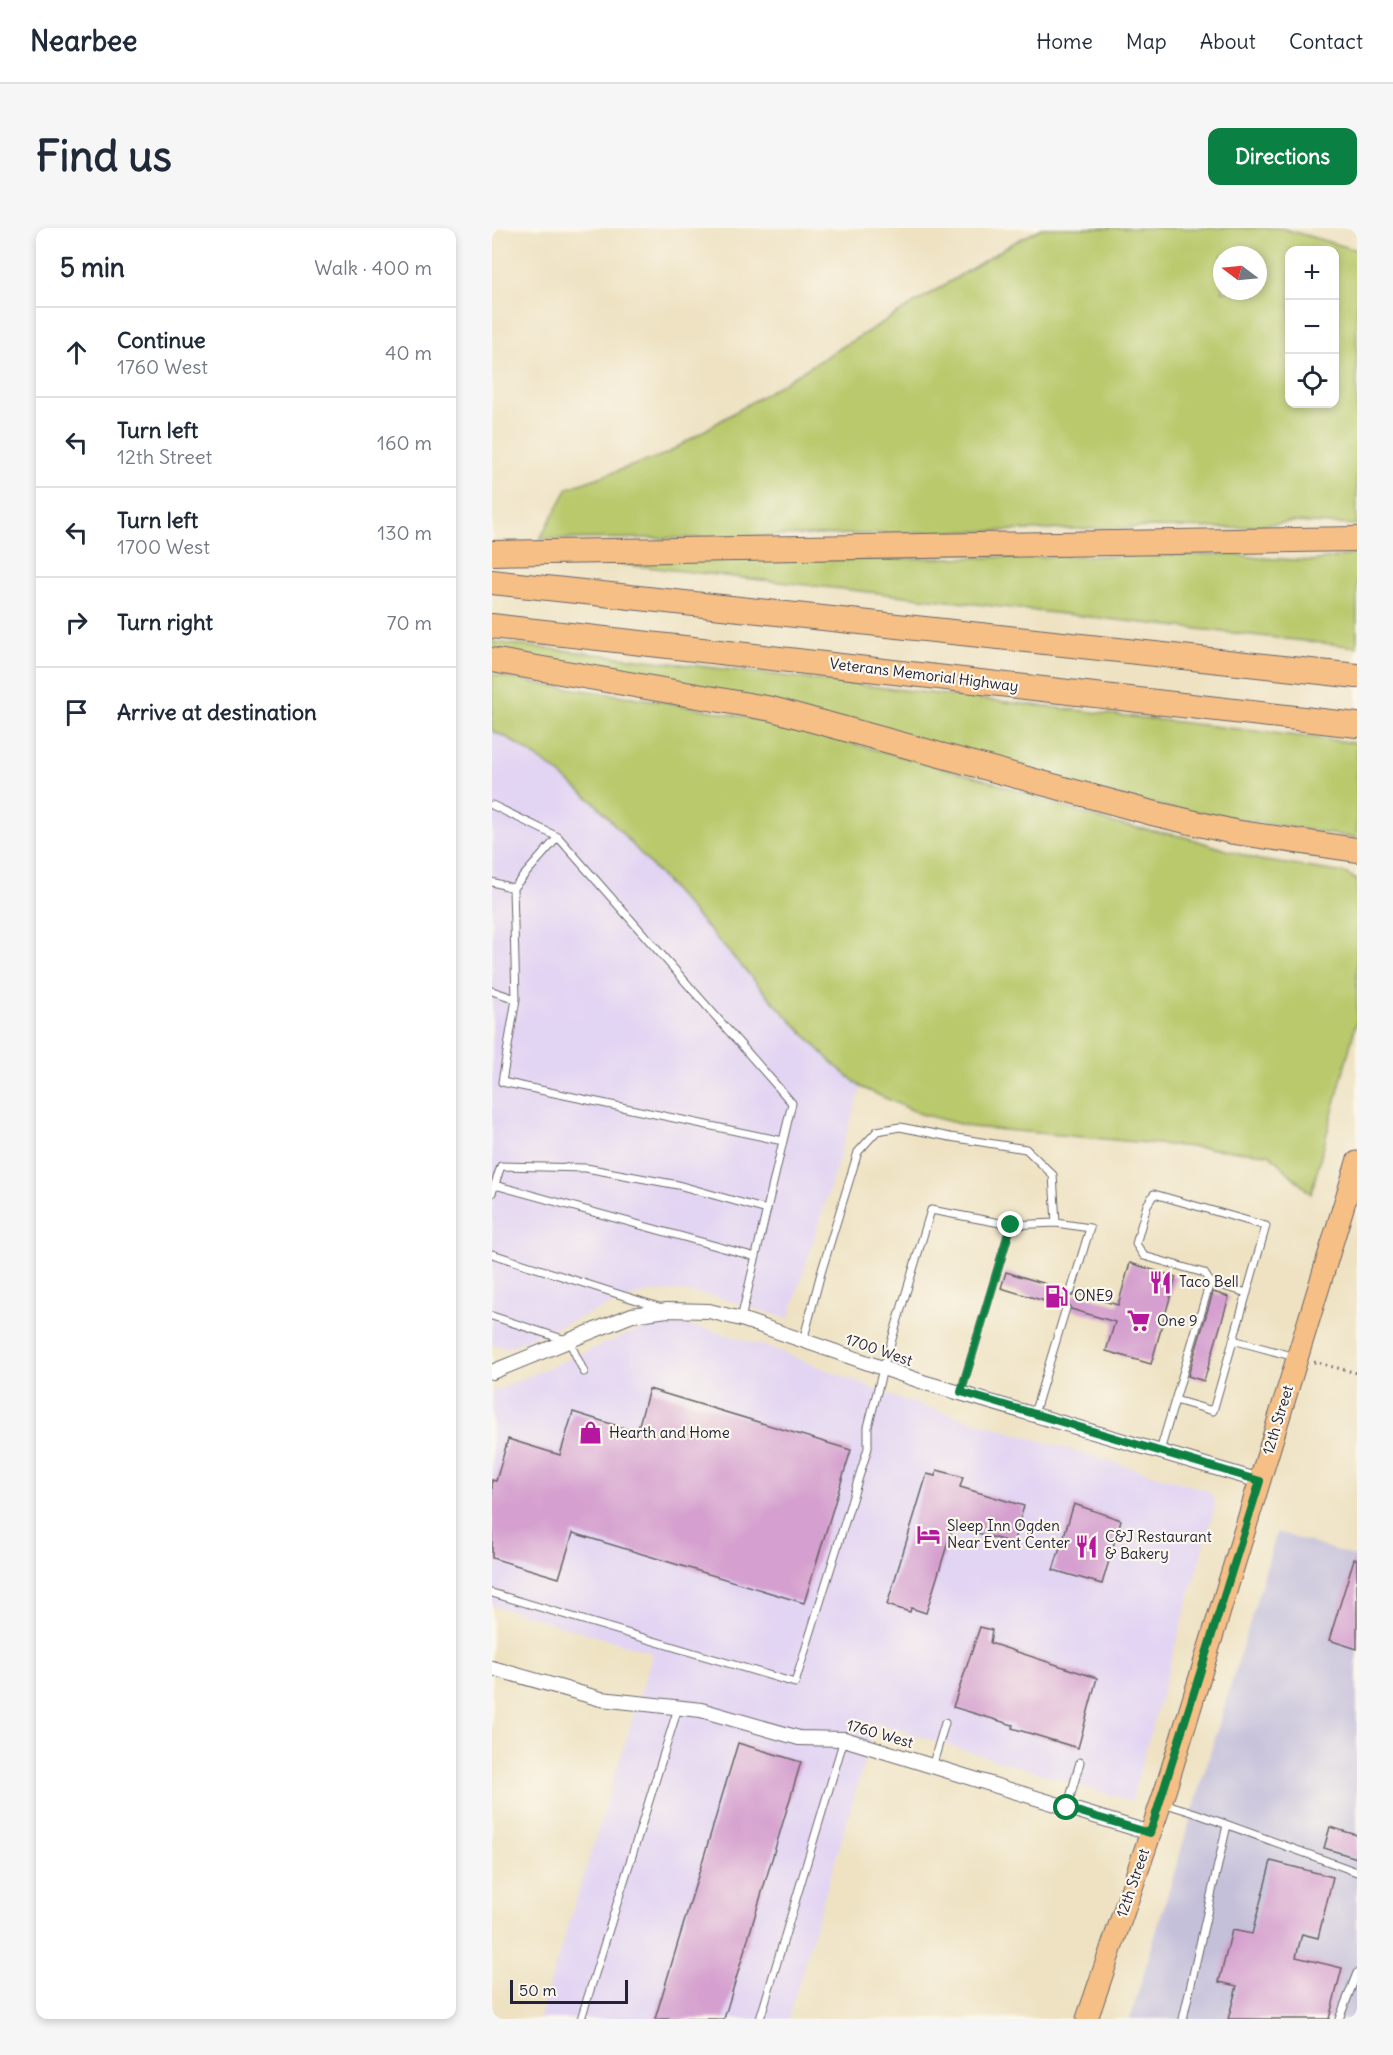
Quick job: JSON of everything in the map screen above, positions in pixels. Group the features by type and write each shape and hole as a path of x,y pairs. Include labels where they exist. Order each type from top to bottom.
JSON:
{"highway":[{"path":"492,553 1357,539"},
{"path":"492,582 1357,676"},
{"name":"Veterans Memorial Highway","path":"492,626 1357,725"},
{"path":"492,660 772,709 1152,813 1234,832 1357,850"},
{"path":"1234,832 1281,852 1357,867"}],"main road":[{"name":"12th Street","path":"1088,2019 1161,1802 1357,1162"}],"street":[{"name":"1700 West","path":"492,1372 633,1315 667,1310 709,1311 741,1319 883,1369 1260,1481"},
{"name":"1760 West","path":"492,1668 601,1700 701,1710 799,1738 844,1739 1150,1833"}],"lane":[{"path":"492,804 558,837 792,1103 741,1319"},
{"path":"502,1082 516,999 513,888 558,837"},
{"path":"492,882 513,888"},
{"path":"492,991 516,999"},
{"path":"492,1080 783,1141"},
{"path":"802,1341 858,1152 877,1131 900,1127 1026,1149 1053,1175 1056,1223"},
{"path":"492,1193 501,1166 586,1168 678,1185 767,1210"},
{"path":"495,1185 756,1257"},
{"path":"1175,1400 1213,1411 1233,1340 1247,1293 1266,1226 1154,1194 1147,1205 1136,1244 1144,1256 1204,1273 1210,1282 1247,1293"},
{"path":"492,1593 795,1683 868,1448 868,1427 883,1369 932,1210 1011,1225 1056,1223 1090,1228 1071,1291"},
{"path":"961,1392 1011,1225"},
{"path":"492,1254 667,1310"},
{"path":"1160,1451 1210,1282"},
{"path":"1034,1414 1066,1308"},
{"path":"492,1316 569,1341 584,1372"},
{"path":"1233,1340 1297,1357"},
{"path":"581,2019 678,1708"},
{"path":"932,1767 945,1723"},
{"path":"759,2019 844,1739"},
{"path":"1067,1808 1080,1762"},
{"path":"1161,1802 1357,1872"},
{"path":"1183,2019 1227,1825"},
{"path":"1339,2019 1357,1973"}],"path":[{"path":"1297,1357 1357,1373"}],"shaded area":[{"path":"492,731 506,737 552,768 596,804 778,1007 831,1062 861,1087 789,1319 714,1296 679,1291 650,1292 625,1299 506,1348 492,1344"},
{"path":"680,1325 707,1329 771,1348 900,1399 1206,1490 1213,1496 1215,1506 1131,1801 876,1723 788,2019 539,2019 653,1653 492,1605 492,1392 618,1338 649,1327"},
{"path":"1277,1532 1357,1557 1357,2019 1130,2019"}],"green space":[{"path":"1042,228 1281,228 1357,250 1357,525 1291,522 1232,528 1160,527 540,539 568,488 666,454 1015,242"},
{"path":"1232,554 1313,561 1357,554 1357,647 602,562 797,558"},
{"path":"492,642 1357,743 1357,838 1170,808 492,650"},
{"path":"492,674 755,719 980,778 1112,823 1185,837 1259,860 1345,873 1357,880 1357,1020 1311,1194 1269,1154 971,1127 921,1114 861,1087 831,1062 778,1007 596,804 552,768 506,737 492,731"}],"building":[{"name":"One 9","path":"1130,1263 1176,1277 1151,1364 1106,1351 1115,1322 1071,1309 1068,1303 1061,1306 1001,1288 1006,1272 1066,1290 1069,1296 1076,1293 1118,1305"},
{"path":"1213,1292 1229,1297 1204,1381 1188,1376"},
{"path":"649,1389 851,1450 804,1603 573,1533 559,1578 492,1558 492,1480 496,1481 508,1439 560,1455 573,1412 637,1432"},
{"name":"Sleep Inn Ogden Near Event Center","path":"937,1470 963,1477 960,1487 1024,1506 1013,1543 953,1526 926,1613 911,1608 910,1612 887,1605 927,1474 935,1476"},
{"path":"1074,1504 1121,1520 1102,1584 1053,1570"},
{"path":"1354,1559 1357,1559 1357,1649 1329,1640"},
{"path":"980,1627 992,1630 990,1643 1097,1678 1078,1748 953,1707"},
{"path":"738,1743 801,1762 724,2019 655,2019"},
{"path":"1330,1827 1357,1835 1357,1858 1324,1848"},
{"path":"1271,1861 1333,1877 1318,1938 1302,1934 1296,1957 1342,1968 1329,2019 1228,2019 1237,1986 1219,1982 1232,1930 1252,1934"}],"place":[{"name":"Taco Bell","path":"1161,1282"},
{"name":"ONE9","path":"1056,1296"},
{"name":"One 9","path":"1139,1321"},
{"name":"Hearth and Home","path":"591,1433"},
{"name":"Sleep Inn Ogden Near Event Center","path":"929,1535"},
{"name":"C&J Restaurant & Bakery","path":"1087,1546"}],"route":[{"path":"1011,1225 961,1392 1260,1481 1166,1788 1150,1833 1067,1808"}]}
